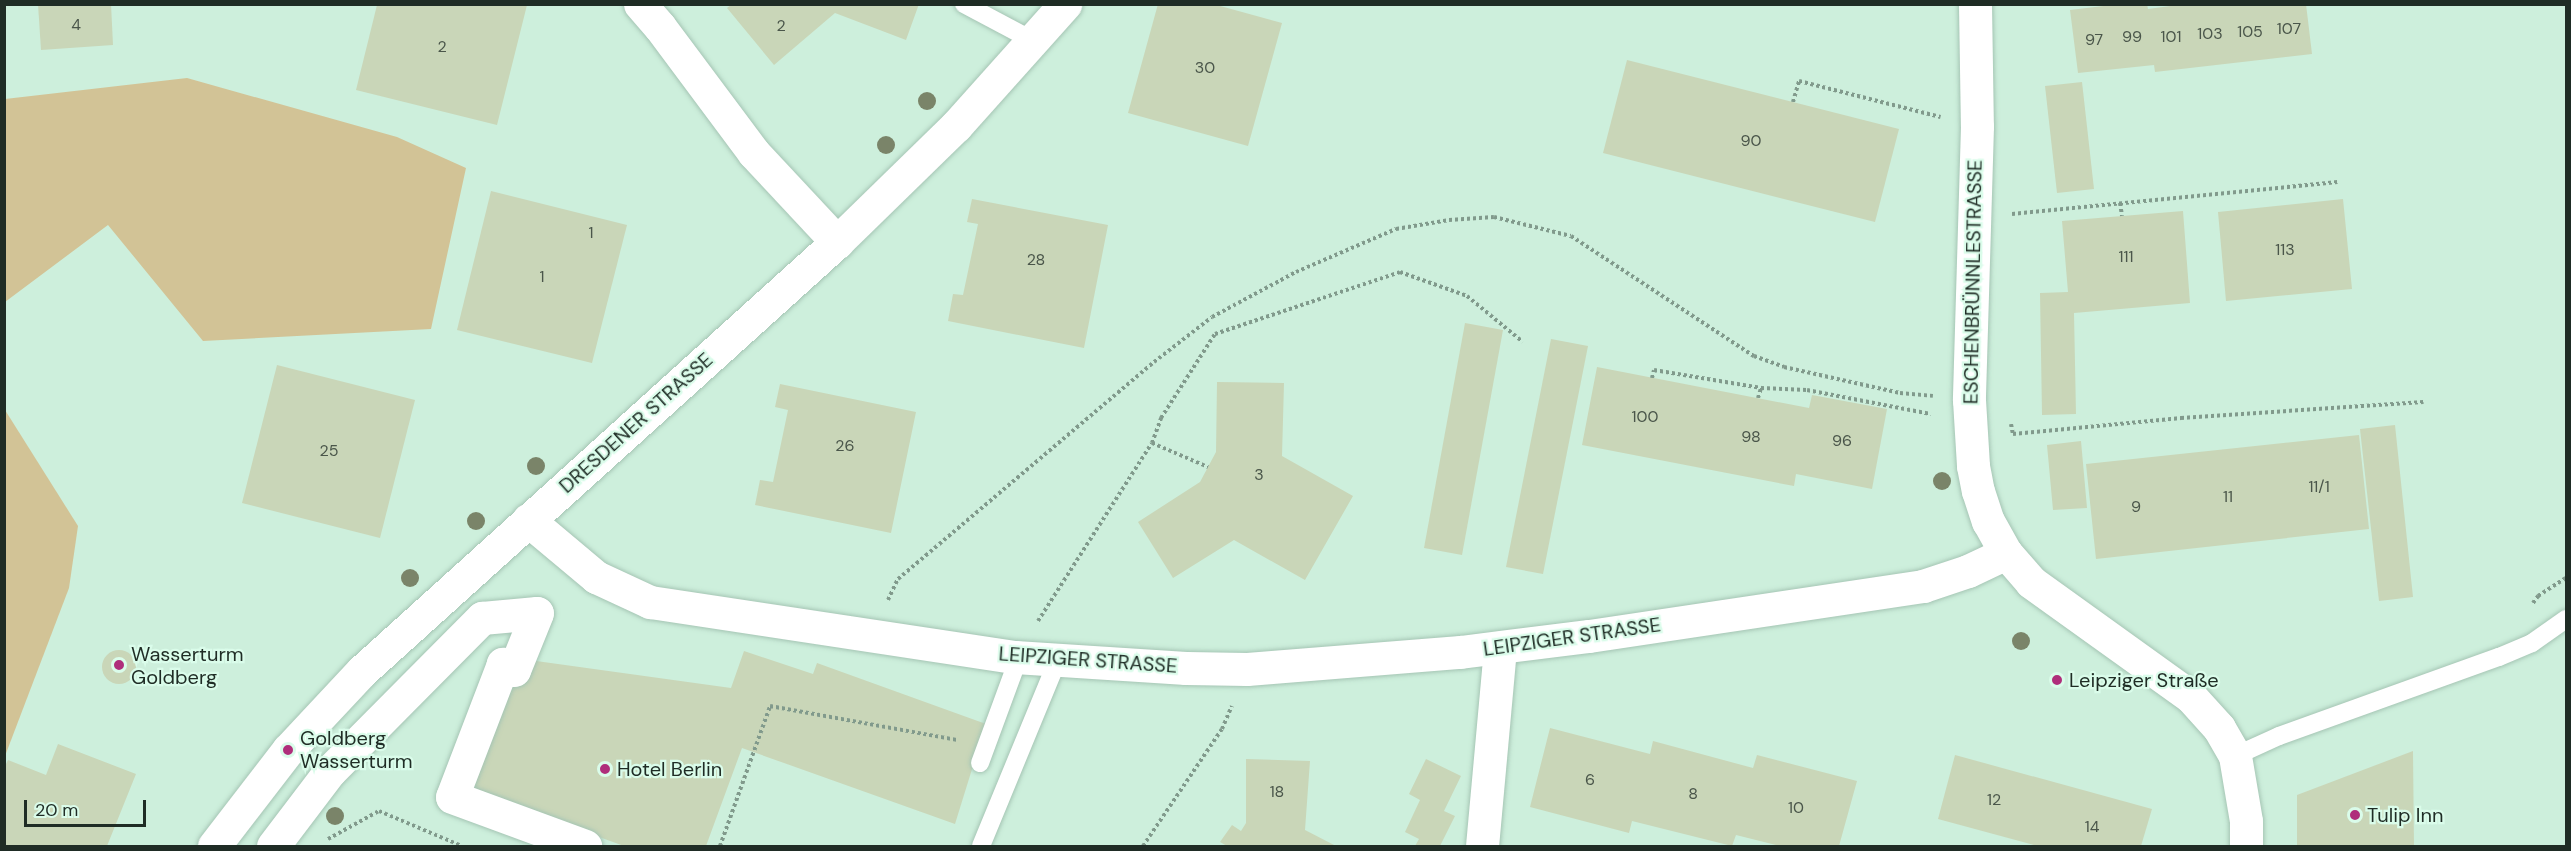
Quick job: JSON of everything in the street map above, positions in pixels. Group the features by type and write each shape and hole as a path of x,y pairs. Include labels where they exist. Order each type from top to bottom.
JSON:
{"street":[{"name":"DRESDENER STRASSE","path":"214,846 288,750 362,671 837,242 956,126 1065,4"},
{"name":"ESCHENBRÜNNLESTRASSE","path":"1975,4 1977,126 1969,400 1973,466 1978,491 1988,521 2006,553"},
{"path":"646,7 754,153 837,242"},
{"name":"LEIPZIGER STRASSE","path":"528,520 597,577 650,602 1017,657 1185,668 1247,669 1500,648 1923,586 1968,571 2006,553"},
{"path":"2006,553 2031,582 2191,697 2219,728 2235,756 2246,821 2246,846"},
{"path":"273,846 330,771 482,618 537,614 514,670 502,664 452,797 585,846"},
{"path":"1482,846 1500,648"}],"lane":[{"path":"964,4 1034,41"},
{"path":"2235,756 2278,736 2532,643 2566,619"},
{"path":"980,763 1017,657"},
{"path":"981,846 1058,659"}],"path":[{"path":"1793,102 1799,81 1977,126"},
{"path":"1974,218 2337,182"},
{"path":"2120,203 2122,216"},
{"path":"870,635 898,579 1154,362 1203,324 1296,272 1396,229 1449,220 1494,217 1571,236 1754,356 1784,367 1900,393 1969,400"},
{"path":"1017,657 1152,443 1161,418 1215,334 1400,272 1467,296 1523,342"},
{"path":"1652,378 1654,370 1761,387 1807,390 1911,412 1931,414"},
{"path":"1758,398 1761,387"},
{"path":"2013,434 2181,418 2423,402"},
{"path":"1152,443 1208,467"},
{"path":"1143,846 1222,729 1247,669"},
{"path":"720,846 770,706 958,740 963,729"},
{"path":"323,842 380,811 462,846"}],"shaded area":[{"path":"187,78 397,137 466,168 431,329 203,341 108,225 5,302 5,99"},
{"path":"5,410 78,526 69,588 5,756"}],"building":[{"path":"38,4 111,4 113,45 41,50"},
{"path":"732,4 919,4 906,40 835,13 774,65 727,8"},
{"path":"1158,4 1213,4 1282,23 1248,146 1128,113"},
{"path":"2120,4 2147,4 2148,9 2185,4 2306,4 2312,54 2155,72 2154,65 2078,73 2070,10"},
{"path":"377,5 527,5 497,125 356,90"},
{"path":"1627,60 1899,129 1875,222 1603,153"},
{"path":"2082,82 2094,189 2057,193 2045,86"},
{"path":"491,191 627,225 592,363 457,330"},
{"path":"972,199 1108,225 1084,348 948,321 953,294 963,295 978,224 967,222"},
{"path":"2343,199 2352,289 2226,301 2218,212"},
{"path":"2183,211 2190,303 2074,313 2076,414 2042,415 2040,293 2068,292 2062,221"},
{"path":"1465,323 1503,330 1462,555 1424,548"},
{"path":"1551,339 1588,346 1543,574 1506,567"},
{"path":"277,365 415,400 380,538 242,503"},
{"path":"1597,367 1809,408 1812,395 1887,409 1872,489 1796,474 1794,486 1582,445"},
{"path":"1217,382 1284,383 1282,456 1353,496 1305,580 1234,540 1173,578 1138,522 1200,482 1216,452"},
{"path":"780,384 916,412 891,533 755,505 760,480 773,482 788,410 775,407"},
{"path":"2395,425 2413,597 2379,601 2360,429"},
{"path":"2359,435 2369,529 2096,559 2086,464"},
{"path":"2081,441 2087,508 2053,510 2047,445"},
{"name":"Wasserturm Goldberg","path":"119,650 131,655 136,667 131,679 119,684 107,679 102,667 107,655"},
{"name":"Hotel Berlin","path":"744,651 813,674 817,663 986,724 955,824 742,748 706,846 624,846 469,790 505,680 529,660 731,688"},
{"path":"1550,728 1650,754 1653,741 1753,768 1757,755 1857,781 1839,846 1780,846 1736,835 1732,846 1632,821 1629,833 1530,807"},
{"path":"58,744 136,774 107,846 4,846 4,768 8,760 46,775"},
{"name":"Tulip Inn","path":"2413,751 2414,846 2297,846 2297,795"},
{"path":"1955,755 2152,809 2141,846 2038,846 1938,819"},
{"path":"1246,759 1310,761 1305,830 1336,846 1227,846 1220,842 1232,825 1241,831 1246,823"},
{"path":"1426,759 1461,776 1444,811 1455,816 1440,846 1415,846 1419,839 1405,832 1420,800 1409,794"}],"place":[{"name":"Wasserturm Goldberg","path":"119,665"},
{"name":"Leipziger Straße","path":"2057,680"},
{"name":"Goldberg Wasserturm","path":"288,750"},
{"name":"Hotel Berlin","path":"605,769"},
{"name":"Tulip Inn","path":"2355,815"}]}
